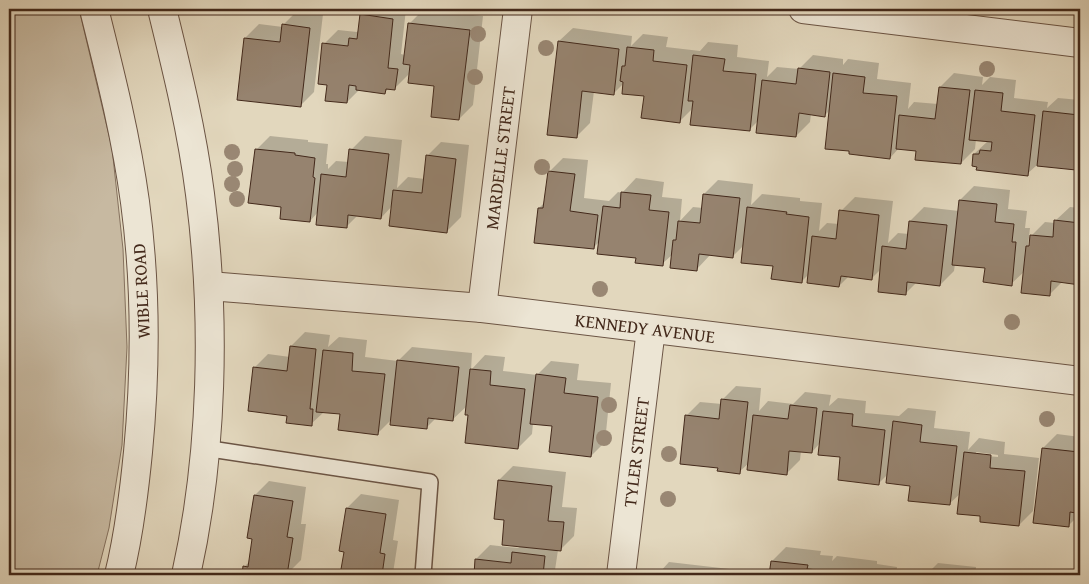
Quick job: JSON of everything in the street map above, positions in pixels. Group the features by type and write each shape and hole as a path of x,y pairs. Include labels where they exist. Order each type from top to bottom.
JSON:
{"street":[{"name":"WIBLE ROAD","path":"94,9 118,106 133,192 144,328 142,406 135,484 119,575"},
{"path":"162,9 183,93 200,194 209,286 208,410 200,492 186,575"},
{"name":"MARDELLE STREET","path":"482,308 518,9"},
{"path":"803,9 1080,43"},
{"name":"KENNEDY AVENUE","path":"209,286 482,308 1080,381"},
{"name":"TYLER STREET","path":"621,575 651,329"}],"lane":[{"path":"204,448 430,482 423,575"}],"shaded area":[{"path":"9,9 79,9 112,148 123,249 127,347 122,445 109,528 97,575 9,575"}],"building":[{"path":"360,14 393,19 388,68 398,69 395,90 386,89 385,94 356,90 356,86 349,85 347,103 325,101 327,85 318,84 322,43 348,46 349,38 357,39"},
{"path":"408,23 470,30 459,120 431,117 434,86 408,83 410,65 403,64"},
{"path":"282,24 310,28 301,107 237,100 244,38 280,42"},
{"path":"558,41 619,49 614,95 582,91 577,138 547,135"},
{"path":"627,47 654,50 653,61 687,65 680,123 641,118 644,96 622,94 623,82 620,81 622,66 625,66"},
{"path":"693,55 725,59 723,71 756,74 750,131 690,125 693,101 688,101"},
{"path":"798,68 830,72 825,117 799,113 796,137 756,133 762,80 796,84"},
{"path":"833,73 865,77 863,93 897,96 890,159 849,154 849,151 825,149"},
{"path":"939,87 970,90 961,164 915,160 916,151 896,149 899,115 935,119"},
{"path":"975,90 1003,93 1001,111 1035,115 1028,176 976,170 977,167 972,166 973,154 979,154 980,150 991,151 992,142 969,140"},
{"path":"1080,105 1080,160 1077,160 1076,170 1037,166 1043,111 1079,115"},
{"path":"255,149 295,153 295,155 315,158 313,177 315,178 310,222 280,219 281,207 248,203"},
{"path":"349,149 389,154 381,219 348,215 347,228 316,225 321,174 346,177"},
{"path":"426,155 456,159 447,233 389,226 393,190 422,193"},
{"path":"548,171 575,174 570,211 598,215 594,249 534,243 538,208 543,208"},
{"path":"621,192 651,195 649,210 669,212 663,266 635,263 636,258 597,254 603,206 620,208"},
{"path":"703,194 740,198 733,258 699,254 697,271 670,268 673,240 676,240 678,221 700,223"},
{"path":"959,200 997,204 995,222 1014,224 1012,242 1016,242 1012,286 983,282 985,268 952,265"},
{"path":"747,207 809,217 802,283 771,279 773,266 741,263"},
{"path":"839,210 879,215 872,280 841,276 839,287 807,283 812,236 836,239"},
{"path":"1054,220 1080,223 1080,285 1051,281 1050,296 1021,293 1026,246 1029,246 1030,235 1053,237"},
{"path":"909,221 947,225 940,286 907,282 906,295 878,292 882,246 906,249"},
{"path":"290,346 316,349 310,409 313,409 312,426 286,423 287,416 248,411 253,367 287,371"},
{"path":"323,350 353,353 352,371 385,374 378,435 338,430 340,414 316,412"},
{"path":"397,360 459,367 453,421 428,418 427,429 390,425"},
{"path":"470,369 491,371 490,385 525,389 518,449 465,443 468,415 465,415"},
{"path":"536,374 566,378 564,393 598,397 591,457 549,452 552,426 530,424"},
{"path":"721,399 748,402 740,474 717,471 718,468 680,464 685,415 719,419"},
{"path":"790,405 817,408 812,453 789,451 787,475 747,470 753,415 788,419"},
{"path":"823,411 853,414 852,426 885,430 879,485 838,480 840,457 818,455"},
{"path":"893,421 922,425 920,442 957,446 950,505 908,501 910,486 886,483"},
{"path":"1080,443 1080,487 1076,513 1070,512 1069,527 1033,523 1042,448 1079,452"},
{"path":"964,452 991,455 990,468 1025,471 1019,526 980,522 980,516 957,514"},
{"path":"498,480 552,486 548,521 564,522 561,551 502,545 504,520 494,519"},
{"path":"254,495 293,501 287,537 293,538 287,575 242,575 243,566 248,567 252,539 247,538"},
{"path":"346,508 386,514 380,553 385,554 382,575 340,575 344,552 339,551"},
{"path":"512,552 545,556 543,575 474,575 475,559 511,563"},
{"path":"771,561 808,565 807,569 819,570 819,575 769,575"},
{"path":"822,570 864,574 821,575"},
{"path":"658,571 693,575 658,575"}]}
